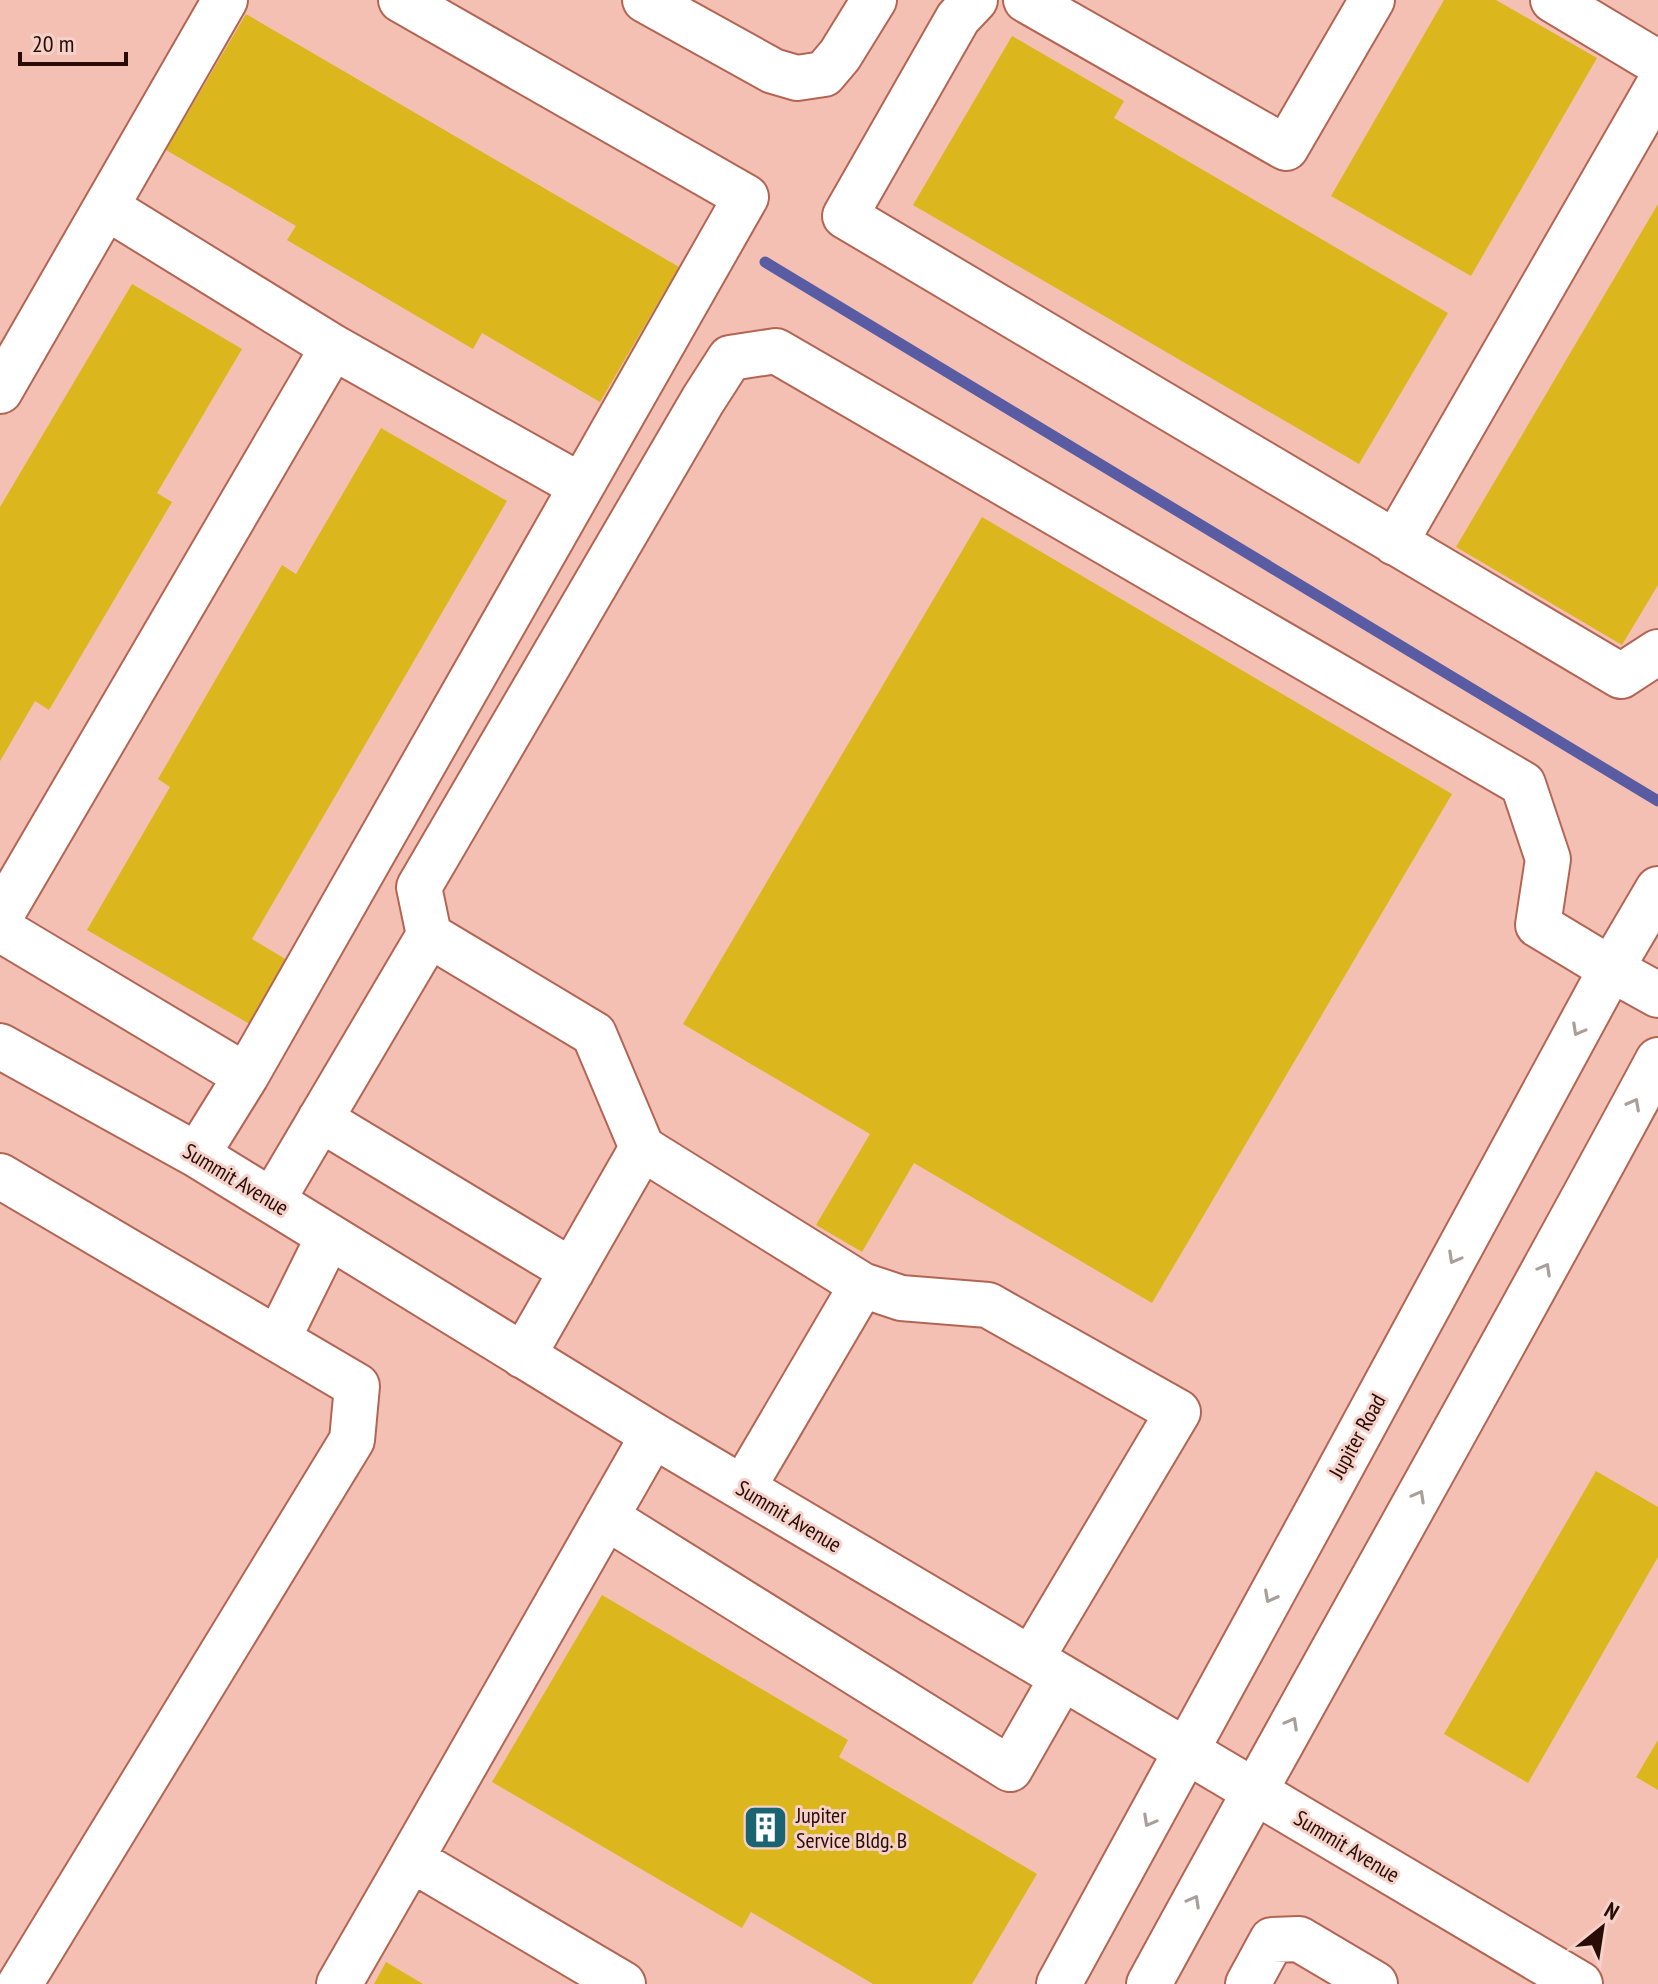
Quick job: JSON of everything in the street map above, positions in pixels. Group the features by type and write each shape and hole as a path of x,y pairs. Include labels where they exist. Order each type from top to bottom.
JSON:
{"main road":[{"path":"0,391 225,0"},
{"path":"197,1155 246,1076 746,197 401,0"},
{"path":"645,0 773,71 797,78 824,74 840,55 874,0"},
{"path":"975,0 958,18 845,216 1621,676 1658,652"},
{"path":"1026,0 1286,148 1372,0"},
{"path":"1553,0 1658,63"},
{"path":"1395,543 1658,86"},
{"path":"106,207 333,347 581,486"},
{"path":"0,917 333,347"},
{"path":"272,1201 429,935 419,887 703,400 730,358 776,351 1523,784 1548,859 1538,925 1658,995"},
{"name":"Jupiter Road","path":"1059,1984 1611,969 1658,889"},
{"path":"0,929 246,1076"},
{"path":"429,935 594,1034 642,1148 862,1285 901,1298 988,1305 1178,1412 1046,1669 1010,1769 606,1517"},
{"name":"Summit Avenue","path":"0,1046 197,1155 653,1435 1254,1791 1528,1971 1580,1984"},
{"path":"1149,1984 1566,1233 1658,1060"},
{"path":"320,1119 572,1271"},
{"path":"523,1356 642,1148"},
{"path":"0,1176 357,1386 352,1440 20,1984"},
{"path":"278,1339 329,1236"},
{"path":"743,1488 862,1285"},
{"path":"339,1984 653,1435"},
{"path":"411,1859 623,1984"},
{"path":"1248,1984 1272,1940 1299,1939 1375,1984"}],"building":[{"path":"1444,0 1496,0 1597,58 1471,276 1331,196"},
{"path":"246,14 679,267 600,402 482,333 473,349 287,240 296,226 166,150"},
{"path":"1012,36 1124,101 1114,118 1448,313 1359,464 913,205"},
{"path":"1658,204 1658,585 1622,645 1456,547"},
{"path":"132,284 242,349 157,493 172,502 49,710 35,701 0,761 0,507"},
{"path":"381,428 507,501 252,939 297,966 260,1030 87,930 170,787 158,779 282,565 296,574"},
{"path":"982,517 1452,794 1152,1303 914,1163 862,1252 816,1225 870,1134 683,1024"},
{"path":"1596,1471 1658,1507 1658,1557 1528,1783 1444,1734"},
{"name":"Jupiter Service Bldg. B","path":"602,1595 848,1740 839,1757 1037,1874 972,1984 873,1984 751,1912 742,1928 492,1782"},
{"path":"1658,1740 1658,1790 1636,1777"},
{"path":"386,1962 423,1984 374,1984"}],"waterway":[{"path":"765,262 1658,801"}],"place":[{"name":"Jupiter Service Bldg. B","path":"765,1828"}]}
